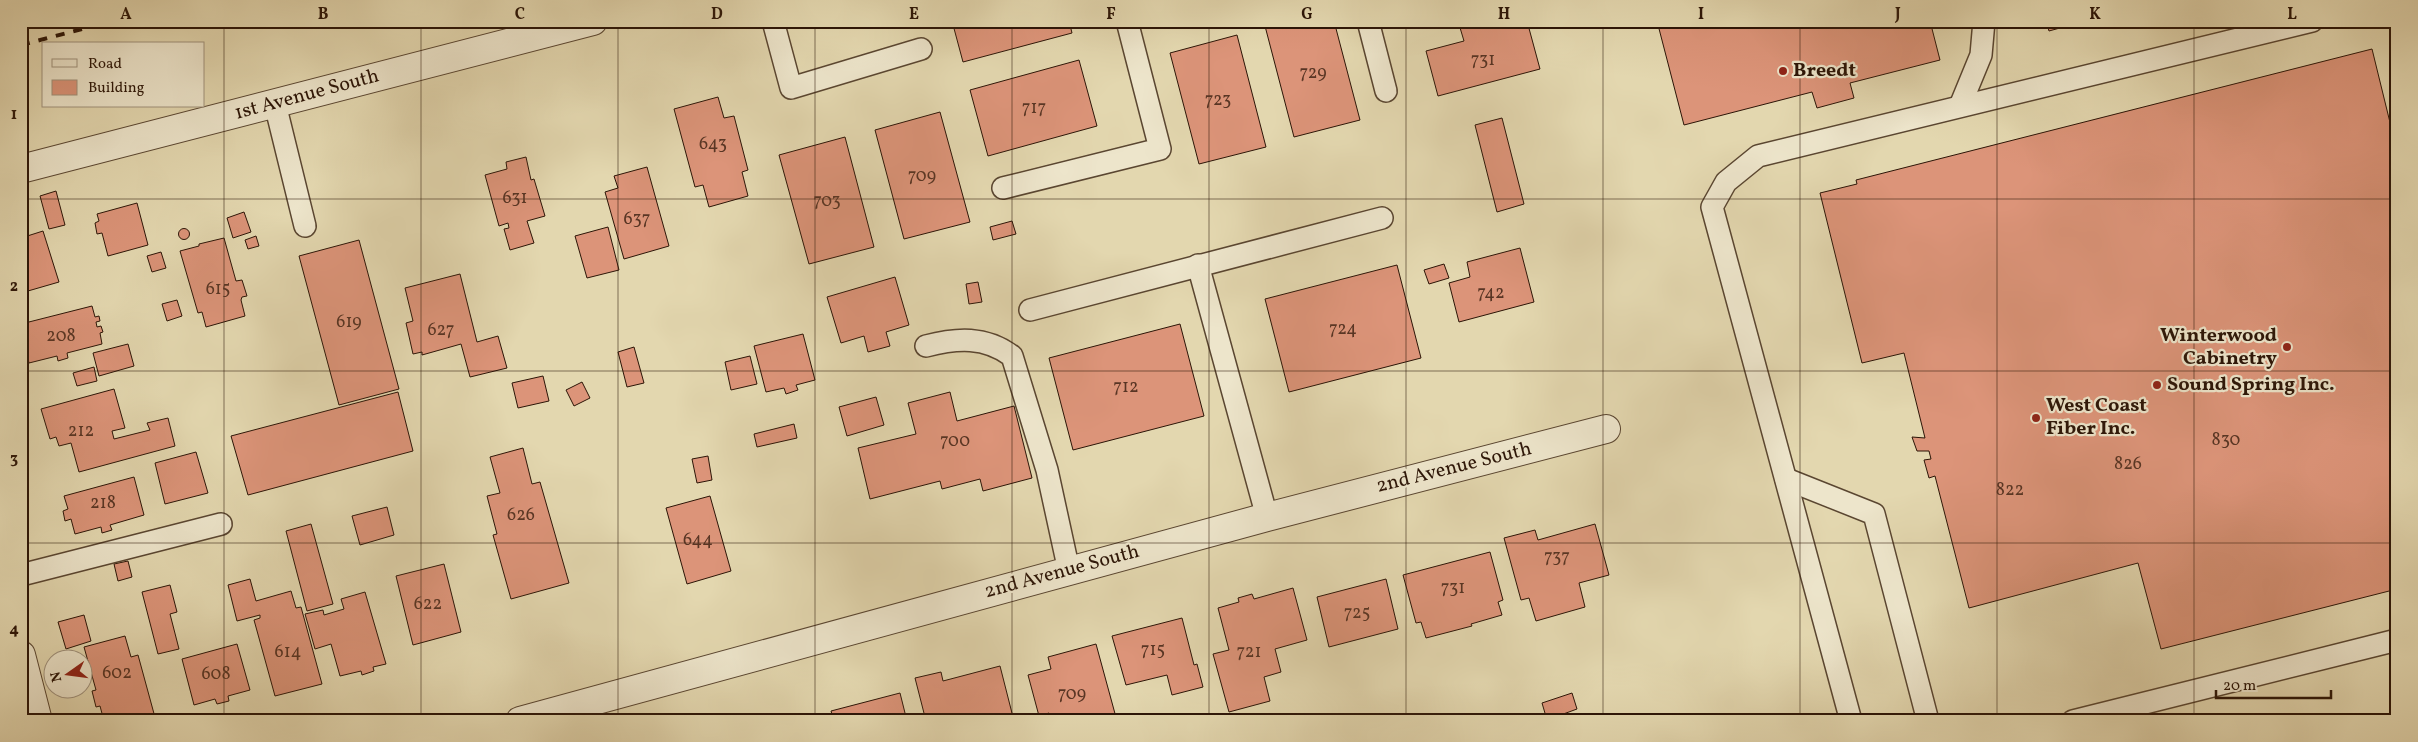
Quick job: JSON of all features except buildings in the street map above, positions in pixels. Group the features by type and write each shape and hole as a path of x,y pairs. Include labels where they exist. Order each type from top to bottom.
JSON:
{"street":[{"name":"1st Avenue South","path":"21,169 593,21"},
{"name":"2nd Avenue South","path":"520,721 1267,517 1606,429"},
{"path":"21,655 38,721"}],"lane":[{"path":"773,21 791,88 921,49"},
{"path":"1003,188 1160,148 1127,21"},
{"path":"1368,21 1386,91"},
{"path":"1960,106 1981,54 1984,21"},
{"path":"1851,721 1712,207 1726,182 1758,156 2312,21"},
{"path":"275,104 304,226"},
{"path":"1030,310 1382,218"},
{"path":"1198,266 1267,517"},
{"path":"926,346 942,342 983,340 1002,348 1012,356 1047,470 1068,571"},
{"path":"1786,479 1874,514 1928,721"},
{"path":"21,575 221,524"},
{"path":"2073,721 2397,640"}],"railway":[{"path":"21,45 113,21"}],"place":[{"name":"Breedt","path":"1783,71"},
{"name":"Winterwood Cabinetry","path":"2287,347"},
{"name":"Sound Spring Inc.","path":"2157,385"},
{"name":"West Coast Fiber Inc.","path":"2036,418"}]}
